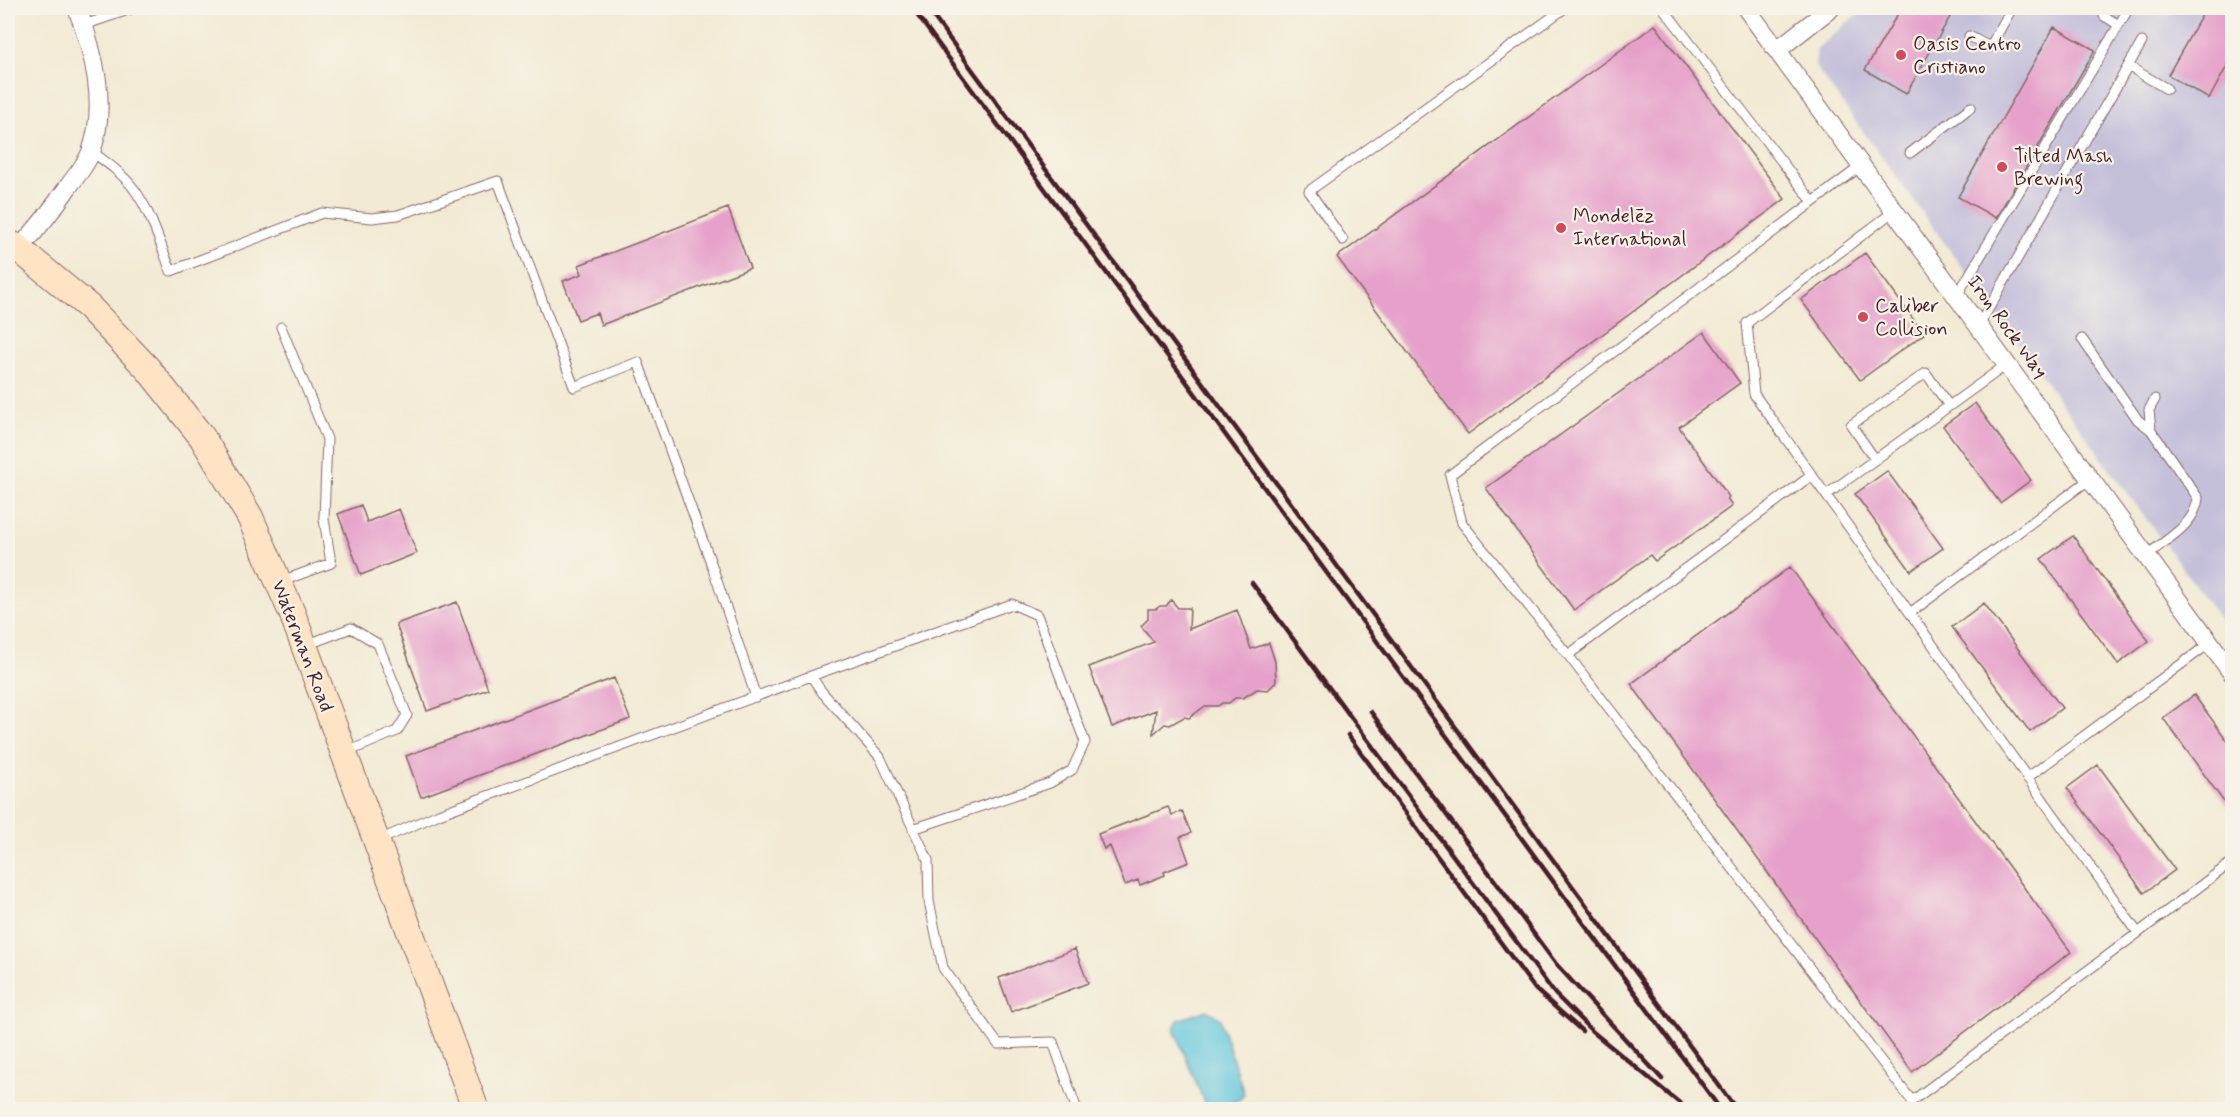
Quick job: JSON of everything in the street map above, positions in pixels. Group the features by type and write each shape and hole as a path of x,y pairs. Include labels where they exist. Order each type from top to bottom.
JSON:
{"main road":[{"name":"Waterman Road","path":"14,246 89,308 148,369 202,437 250,517 304,646 476,1110"}],"street":[{"name":"Waterman Road","path":"14,246 43,222 85,164 91,151 98,121 98,76 77,8"},
{"name":"Iron Rock Way","path":"1746,8 2232,673"},
{"path":"1777,50 1831,8"}],"lane":[{"path":"84,25 134,8"},
{"path":"1343,240 1309,191 1565,8"},
{"path":"1663,8 1813,202"},
{"path":"1969,36 1990,47 2012,8"},
{"path":"1956,297 2129,8"},
{"path":"2104,16 2119,25"},
{"path":"1978,327 2142,42"},
{"path":"2128,66 2167,89"},
{"path":"1910,153 1971,107"},
{"path":"91,151 134,188 145,208 171,271 322,213 372,218 398,214 498,181 573,387 638,362 711,563 756,698"},
{"path":"1861,166 1450,475 1462,523 1568,655 1912,1101 2232,862"},
{"path":"1894,211 1747,323 1754,394 2138,933"},
{"path":"278,582 331,563 324,519 327,440 281,327"},
{"path":"2082,339 2138,420 2151,430 2198,498 2197,509 2191,521 2146,556"},
{"path":"1826,495 2006,365"},
{"path":"1875,459 1851,425 1926,374 1949,406"},
{"path":"2151,430 2149,410 2155,399"},
{"path":"1568,655 1812,475"},
{"path":"1910,613 2090,479"},
{"path":"376,842 440,814 1012,604 1037,615 1085,742 1072,770 1050,783 913,829"},
{"path":"304,646 351,628 378,644 407,715 397,731 344,753"},
{"path":"2027,778 2210,643"},
{"path":"811,676 822,693 880,757 928,860 929,901 943,968 998,1044 1053,1042 1077,1110"}],"shaded area":[{"path":"1864,8 2232,8 2232,397 2226,436 2226,477 2232,533 2232,636 1815,66 1817,49"}],"green space":[{"path":"2232,397 2232,533 2226,465 2227,431"}],"water":[{"path":"1207,1010 1220,1019 1244,1094 1240,1099 1211,1110 1207,1109 1174,1029 1178,1020"}],"building":[{"name":"Oasis Centro Cristiano","path":"1901,8 1955,8 1906,94 1865,70"},
{"path":"2206,8 2232,8 2232,57 2209,99 2168,75"},
{"name":"Mondelēz International","path":"1655,25 1785,199 1468,434 1337,257"},
{"path":"2054,27 2095,50 1996,218 1958,197"},
{"path":"728,208 750,268 601,325 597,313 578,320 563,281 582,274 579,265"},
{"name":"Caliber Collision","path":"1865,253 1924,334 1860,380 1801,300"},
{"path":"1704,332 1740,383 1679,427 1729,497 1727,499 1732,506 1655,561 1650,555 1574,610 1486,488"},
{"path":"1975,403 2031,480 2000,503 1943,426"},
{"path":"1887,471 1943,548 1911,571 1855,494"},
{"path":"361,505 367,522 399,509 417,553 361,575 338,514"},
{"path":"2073,536 2149,641 2118,664 2041,559"},
{"path":"1790,567 2071,952 1912,1072 1631,684"},
{"path":"1171,600 1178,608 1190,608 1189,629 1237,610 1251,649 1269,643 1275,662 1276,682 1268,690 1257,689 1229,703 1205,706 1189,718 1184,717 1170,725 1165,724 1153,734 1156,710 1112,727 1089,667 1154,642 1141,626 1148,619 1148,609 1166,606"},
{"path":"457,602 488,689 427,711 396,624"},
{"path":"1984,603 2062,708 2030,732 1952,627"},
{"path":"614,678 630,719 421,797 406,756"},
{"path":"2194,695 2232,747 2232,813 2163,718"},
{"path":"2098,765 2175,870 2144,893 2067,788"},
{"path":"1168,807 1172,815 1182,811 1191,833 1180,837 1189,862 1140,885 1138,880 1125,885 1110,846 1104,849 1098,834"},
{"path":"1075,949 1088,983 1011,1012 999,978"}],"railway":[{"path":"912,8 1721,1110"},
{"path":"927,8 1737,1110"},
{"path":"1252,583 1555,994 1593,1032 1688,1110"},
{"path":"1371,712 1556,964 1662,1079"},
{"path":"1348,735 1535,989 1582,1031"}],"place":[{"name":"Oasis Centro Cristiano","path":"1901,55"},
{"name":"Tilted Mash Brewing","path":"2002,167"},
{"name":"Mondelēz International","path":"1561,228"},
{"name":"Caliber Collision","path":"1863,317"}]}
